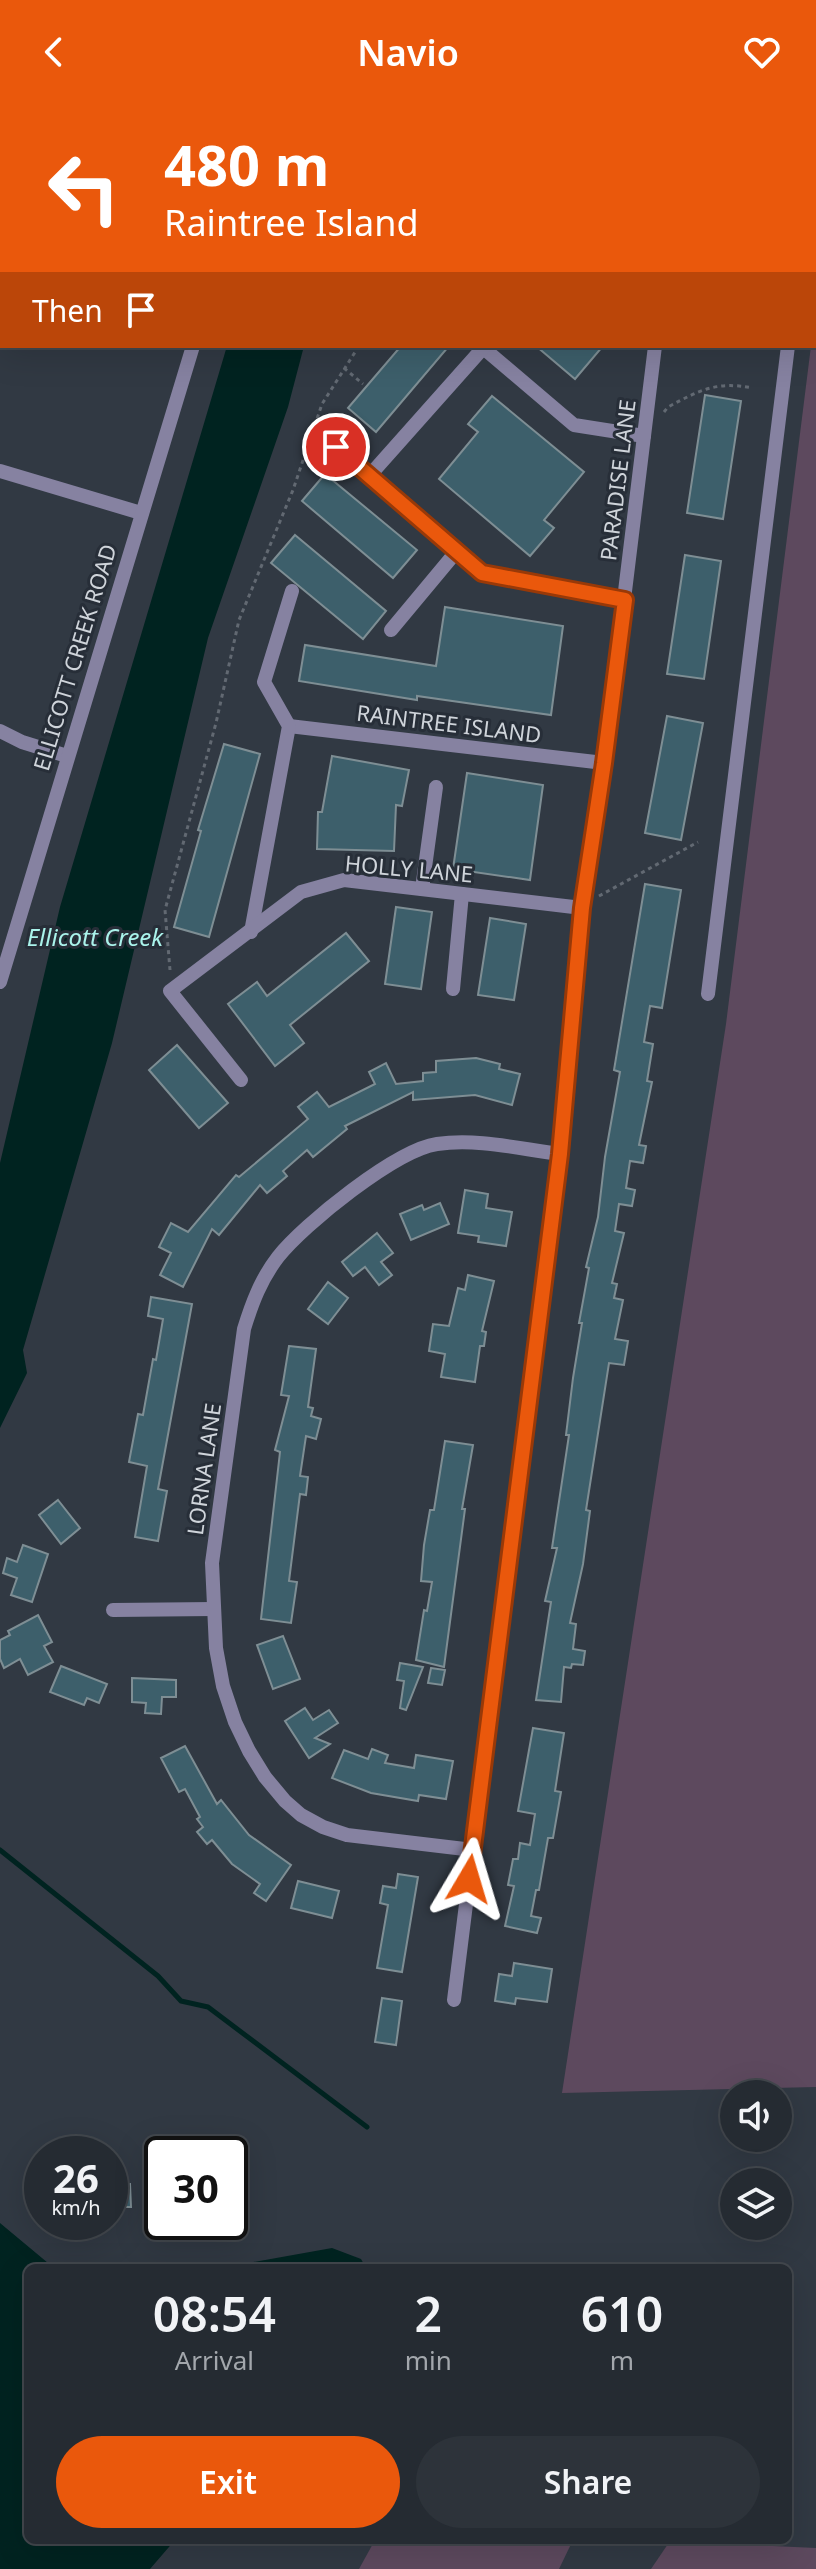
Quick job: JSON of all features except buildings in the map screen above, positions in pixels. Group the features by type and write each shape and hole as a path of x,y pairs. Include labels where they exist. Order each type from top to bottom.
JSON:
{"street":[{"name":"ELLICOTT CREEK ROAD","path":"0,982 192,348"},
{"path":"370,475 481,348"},
{"path":"483,348 574,425 644,436"},
{"name":"PARADISE LANE","path":"454,2000 560,1154 582,908 604,763 655,348"},
{"path":"708,994 788,348"},
{"path":"336,447 482,573 625,600"},
{"path":"0,471 141,513"},
{"path":"391,630 456,552"},
{"path":"251,932 289,726 264,682 292,591"},
{"name":"RAINTREE ISLAND","path":"289,726 604,763"},
{"path":"0,731 22,742 67,756"},
{"path":"422,889 436,787"},
{"name":"HOLLY LANE","path":"170,991 301,892 344,880 582,908"},
{"path":"453,989 462,894"},
{"path":"170,991 241,1080"},
{"name":"LORNA LANE","path":"473,1850 347,1835 301,1815 285,1801 249,1751 223,1686 216,1648 212,1563 244,1329 253,1300 278,1256 299,1233 391,1162 410,1152 434,1144 464,1142 560,1154"},
{"path":"113,1610 214,1609"}],"path":[{"path":"170,991 165,910 216,723 239,620 293,490 322,404 358,348"},
{"path":"344,368 363,384"},
{"path":"644,436 668,407 699,391 730,384 753,388"},
{"path":"310,434 319,438"},
{"path":"582,908 606,891 698,842"}],"shaded area":[{"path":"811,348 816,348 816,2087 792,2088 792,2080 720,2080 720,2089 562,2093 726,1024"},
{"path":"373,2544 571,2544 559,2569 359,2569"},
{"path":"668,2544 816,2548 816,2569 651,2569"}],"water":[{"name":"Ellicott Creek","path":"226,348 303,348 288,407 208,638 112,1043 23,1350 27,1373 0,1428 0,1163 60,907"},
{"path":"0,2223 49,2264 24,2264 24,2544 172,2544 150,2569 0,2569"},
{"path":"332,2248 361,2259 364,2264 242,2264"}],"waterway":[{"path":"0,1850 158,1976 181,2001 208,2007 367,2127"}],"route":[{"path":"336,447 482,573 625,600 582,908 560,1154 469,1879"}]}
